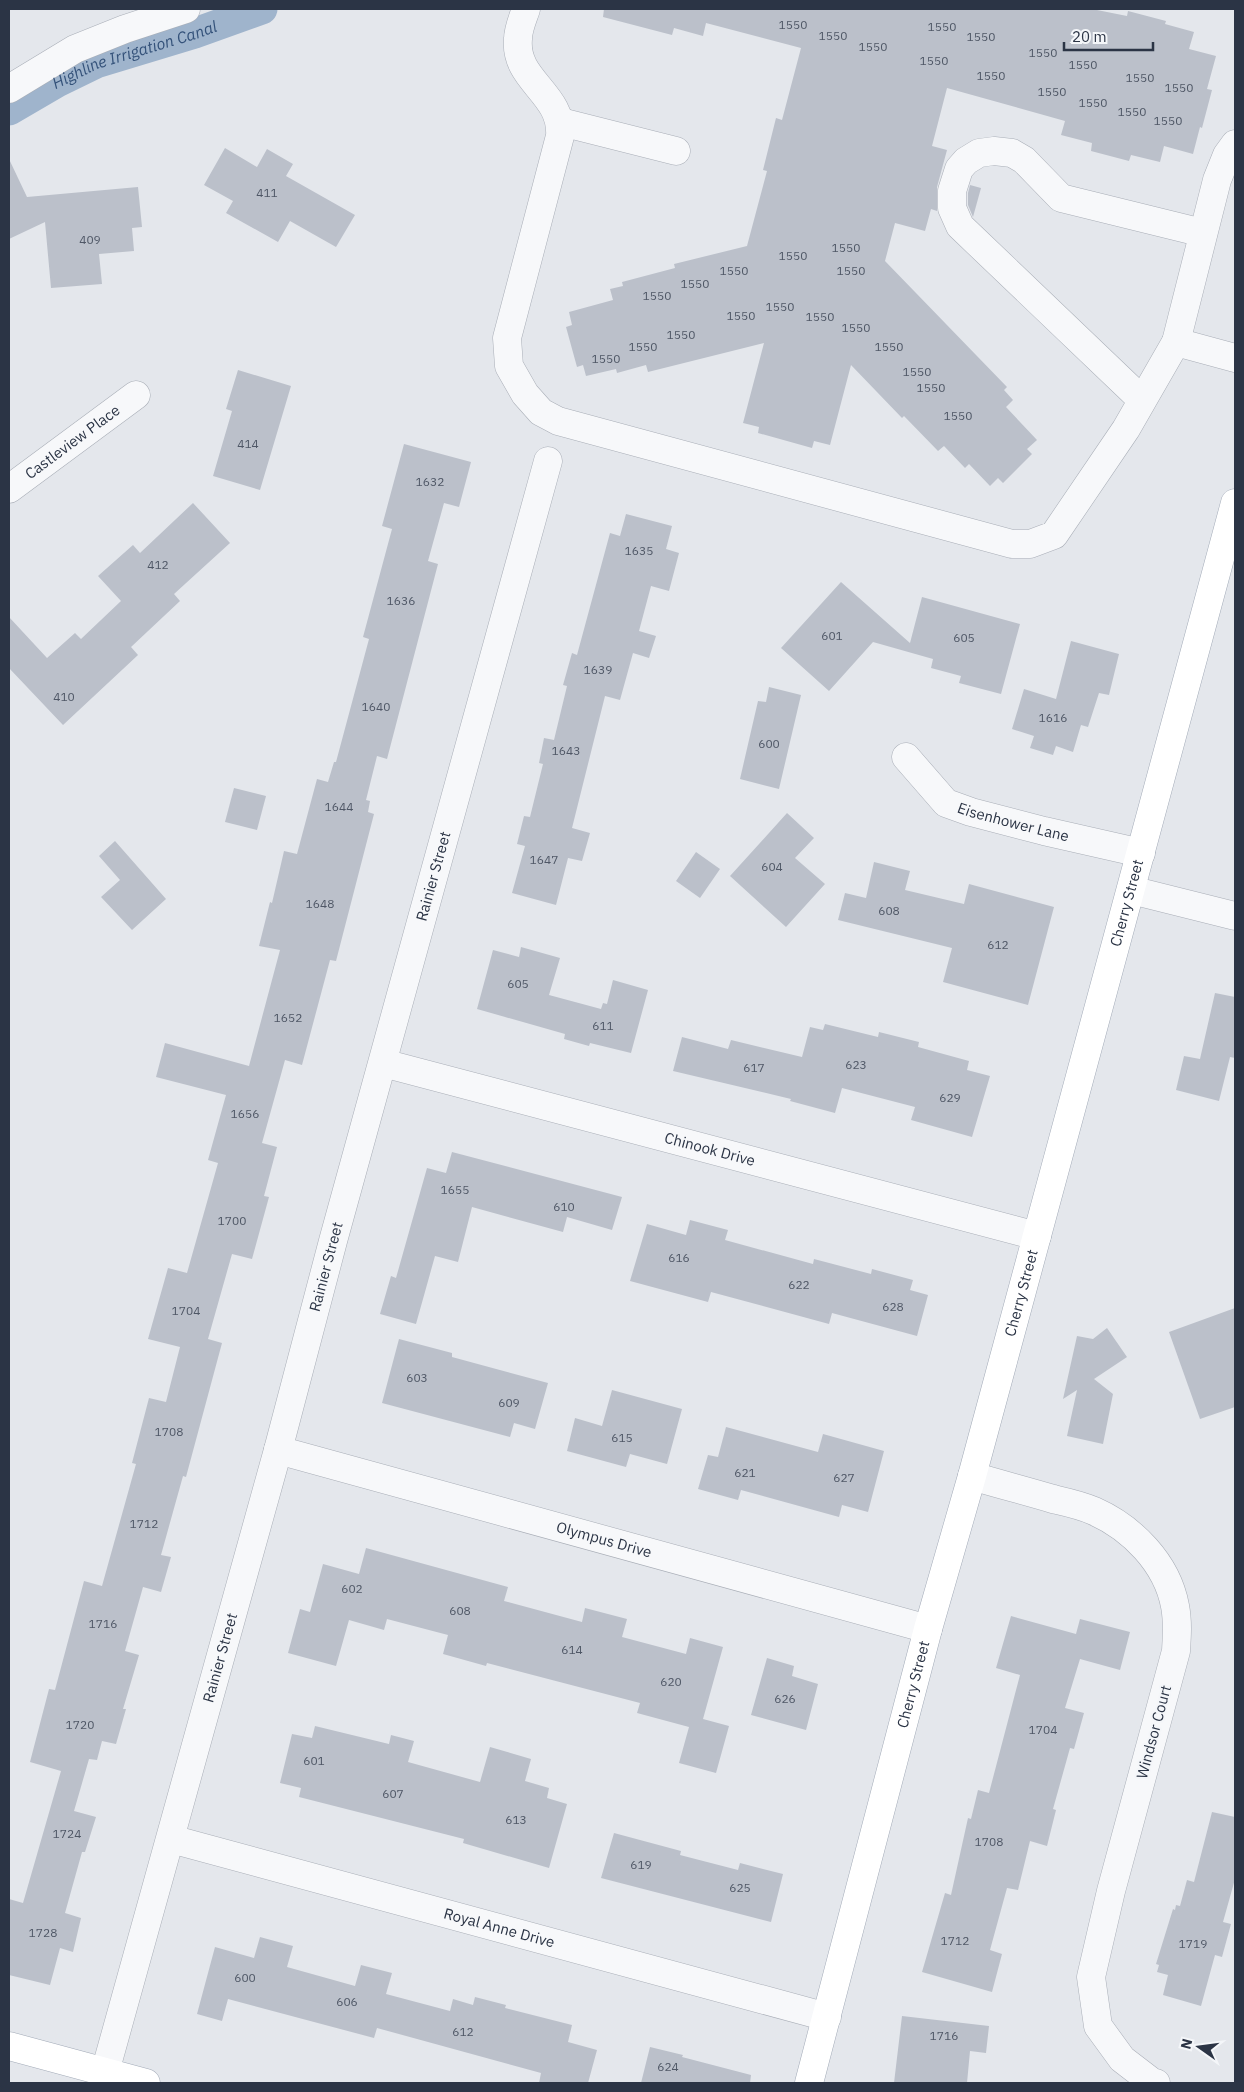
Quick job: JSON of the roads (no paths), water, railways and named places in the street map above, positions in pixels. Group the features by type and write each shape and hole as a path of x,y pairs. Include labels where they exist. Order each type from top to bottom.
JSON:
{"main road":[{"name":"Cherry Street","path":"810,2083 928,1629 972,1476 1142,853 1235,503"},
{"path":"9,2046 146,2083"}],"street":[{"path":"9,89 75,49 125,29 186,9"},
{"path":"526,9 518,40 521,59 530,78 553,104 561,122 560,136 507,338 509,366 525,394 541,412 558,421 1012,544 1030,544 1054,535 1126,428 1176,342 1217,180 1227,155 1235,144"},
{"path":"561,122 676,150"},
{"path":"1142,400 960,226 952,208 952,191 959,169 966,161 979,153 994,151 1012,153 1024,160 1061,198 1203,233"},
{"path":"1176,342 1235,358"},
{"name":"Castleview Place","path":"9,489 136,395"},
{"name":"Rainier Street","path":"105,2072 278,1450 333,1241 548,461"},
{"name":"Eisenhower Lane","path":"906,757 946,803 971,812 1044,831 1142,853"},
{"path":"1131,890 1235,916"},
{"name":"Chinook Drive","path":"383,1062 1037,1236"},
{"name":"Olympus Drive","path":"278,1450 928,1629"},
{"name":"Windsor Court","path":"972,1476 1092,1510 1116,1522 1136,1538 1152,1556 1166,1580 1175,1605 1176,1652 1114,1882 1091,1977 1098,2026 1122,2059 1156,2083"},
{"name":"Royal Anne Drive","path":"171,1839 827,2017"}],"waterway":[{"name":"Highline Irrigation Canal","path":"9,110 57,82 96,63 195,33 262,9"}]}
